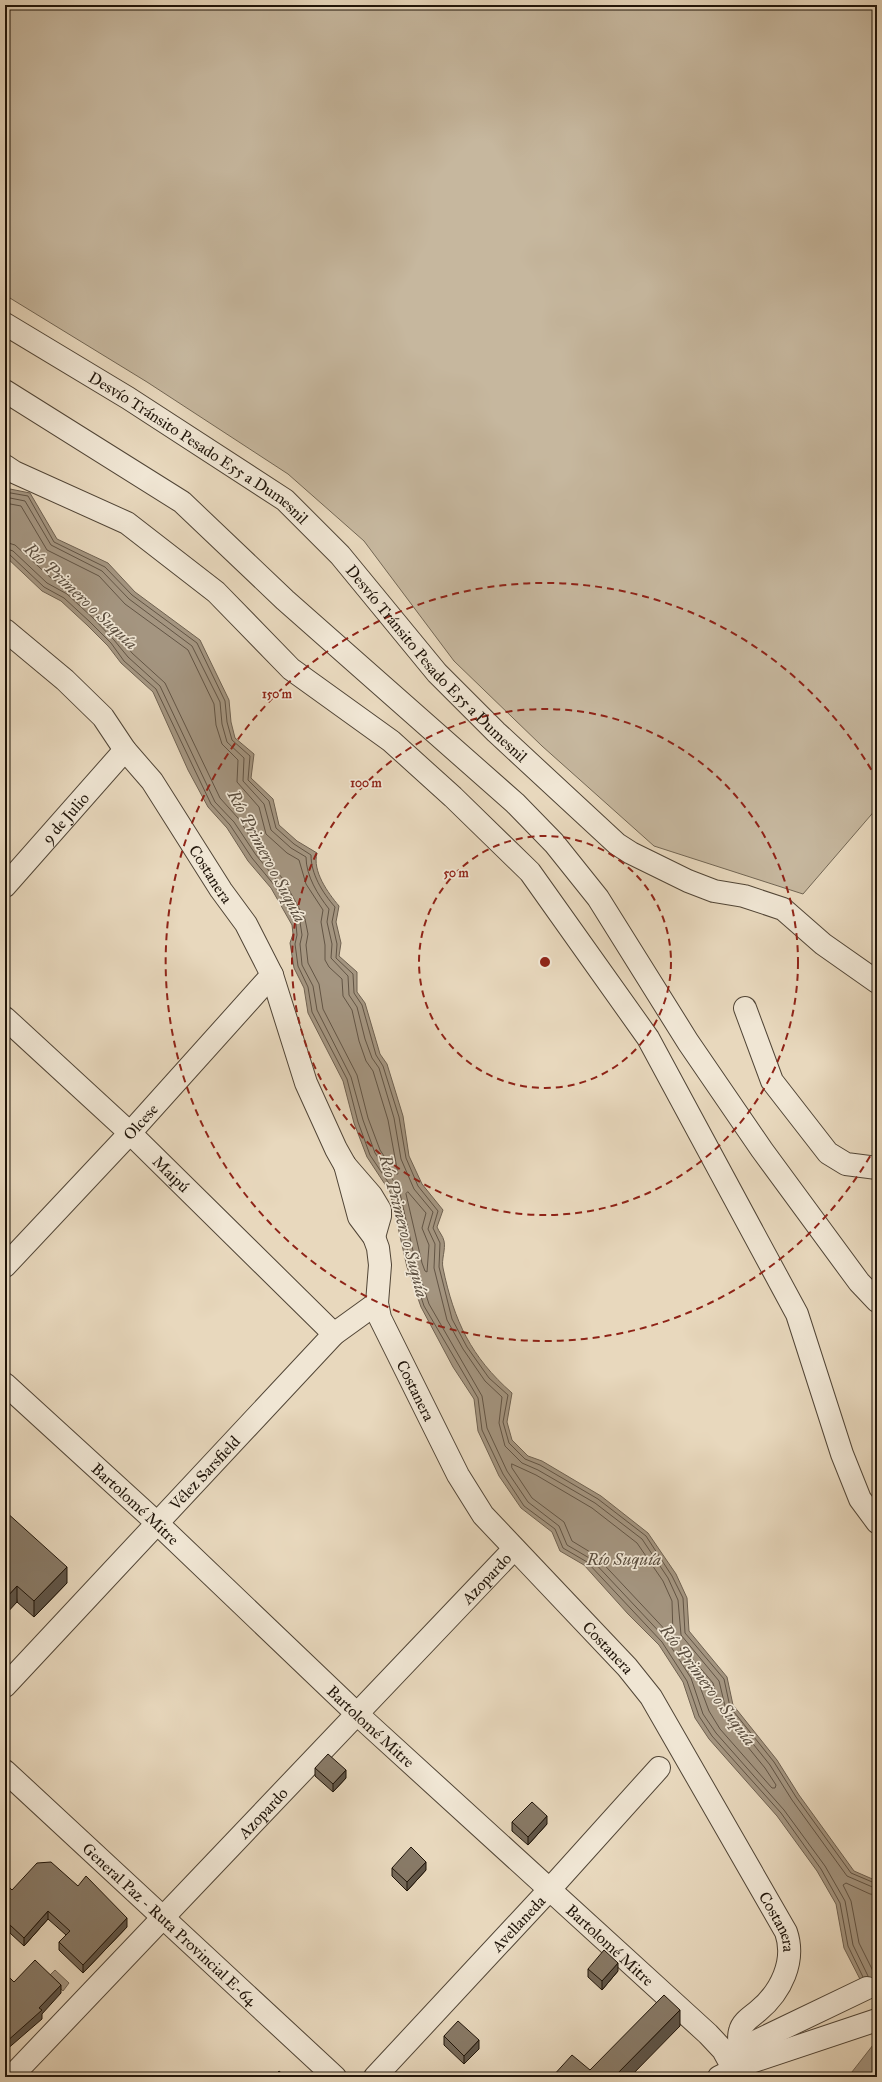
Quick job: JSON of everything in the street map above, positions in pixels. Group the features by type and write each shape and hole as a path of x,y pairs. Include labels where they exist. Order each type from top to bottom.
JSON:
{"street":[{"name":"Desvío Tránsito Pesado E55 a Dumesnil","path":"5,324 128,398 285,500 340,555 437,673 496,732 617,844 631,853 688,881 714,891 744,896 783,909 823,944 877,982"},
{"path":"5,391 182,502 291,605 515,803 548,837 598,898 688,1042 762,1150 859,1282 877,1301"},
{"path":"5,466 14,472 127,523 216,592 291,669 390,741 453,797 530,872 648,1038 797,1314 842,1454 860,1499 877,1522"},
{"name":"Costanera","path":"5,630 89,702 103,717 125,750 152,780 221,890 246,924 272,975 306,1084 345,1165 371,1195 380,1210 380,1216 374,1237 378,1248 380,1265 377,1303 380,1318 458,1475 483,1515 627,1667 650,1697 786,1932 790,1943 790,1955 784,1975 768,2002 744,2023 740,2031 734,2065"},
{"name":"9 de Julio","path":"5,886 125,750"},
{"name":"Olcese","path":"5,1266 130,1133 272,975"},
{"path":"745,1008 772,1081 828,1153 846,1164 877,1168"},
{"name":"Maipú","path":"5,1018 130,1133 334,1334"},
{"name":"Vélez Sarsfield","path":"5,1686 156,1522 334,1334 377,1303"},
{"name":"Bartolomé Mitre","path":"5,1384 156,1522 356,1713 708,2034 723,2050 734,2065"},
{"name":"Azopardo","path":"11,2077 356,1713 514,1549"},
{"name":"Avellaneda","path":"375,2077 550,1889 659,1768"},
{"name":"General Paz - Ruta Provincial E-64","path":"5,1771 335,2077"},
{"path":"734,2065 804,2019 867,1988"},
{"path":"734,2065 813,2042 877,2020"}],"shaded area":[{"path":"5,5 877,5 877,808 803,894 654,846 542,746 454,661 364,541 288,474 147,382 5,295"}],"water":[{"name":"Río Suquía","path":"5,488 30,493 57,539 108,563 135,592 200,640 229,700 231,722 235,738 254,754 251,778 273,799 279,825 297,841 317,853 316,860 319,874 330,895 339,906 336,922 341,943 339,956 357,972 357,992 365,1003 380,1054 387,1064 403,1116 409,1156 422,1184 443,1210 437,1227 444,1241 443,1268 447,1287 459,1321 466,1337 485,1366 512,1393 507,1422 512,1440 528,1456 542,1461 601,1496 648,1533 676,1574 687,1598 689,1631 727,1677 733,1705 777,1760 799,1795 854,1871 877,1881 877,2013 875,2002 863,1985 844,1948 836,1904 817,1871 777,1816 709,1739 695,1718 683,1682 659,1645 628,1614 584,1565 560,1551 552,1532 521,1508 499,1476 478,1431 474,1399 453,1367 421,1307 407,1267 390,1192 367,1157 354,1123 343,1081 308,1013 304,988 294,968 290,943 293,934 292,925 271,888 248,861 227,828 208,807 188,770 153,692 121,663 108,646 61,601 42,591 5,556"},
{"path":"55,1970 69,1983 63,1991 48,1977"},
{"path":"877,2033 877,2077 848,2077 873,2045"}],"building":[{"path":"5,1511 67,1567 34,1601 17,1586 5,1599"},
{"path":"328,1754 346,1770 333,1784 315,1768"},
{"path":"532,1802 547,1816 528,1837 512,1822"},
{"path":"411,1847 426,1862 407,1882 392,1868"},
{"path":"51,1862 78,1886 86,1876 127,1918 83,1965 59,1942 70,1931 48,1911 24,1938 10,1925 5,1932 5,1883 12,1890 37,1863"},
{"path":"604,1950 618,1963 602,1981 588,1969"},
{"path":"35,1960 61,1985 39,2008 42,2010 5,2043 5,1973 14,1982"},
{"path":"664,1995 680,2010 614,2077 552,2077 572,2055 590,2070"},
{"path":"458,2021 479,2040 464,2056 444,2036"},
{"path":"279,2071 286,2077 274,2077"}],"water label":[{"name":"Río Primero o Suquía","path":"81,596"},
{"name":"Río Primero o Suquía","path":"267,856"},
{"name":"Río Primero o Suquía","path":"404,1226"},
{"name":"Río Primero o Suquía","path":"708,1685"}]}
